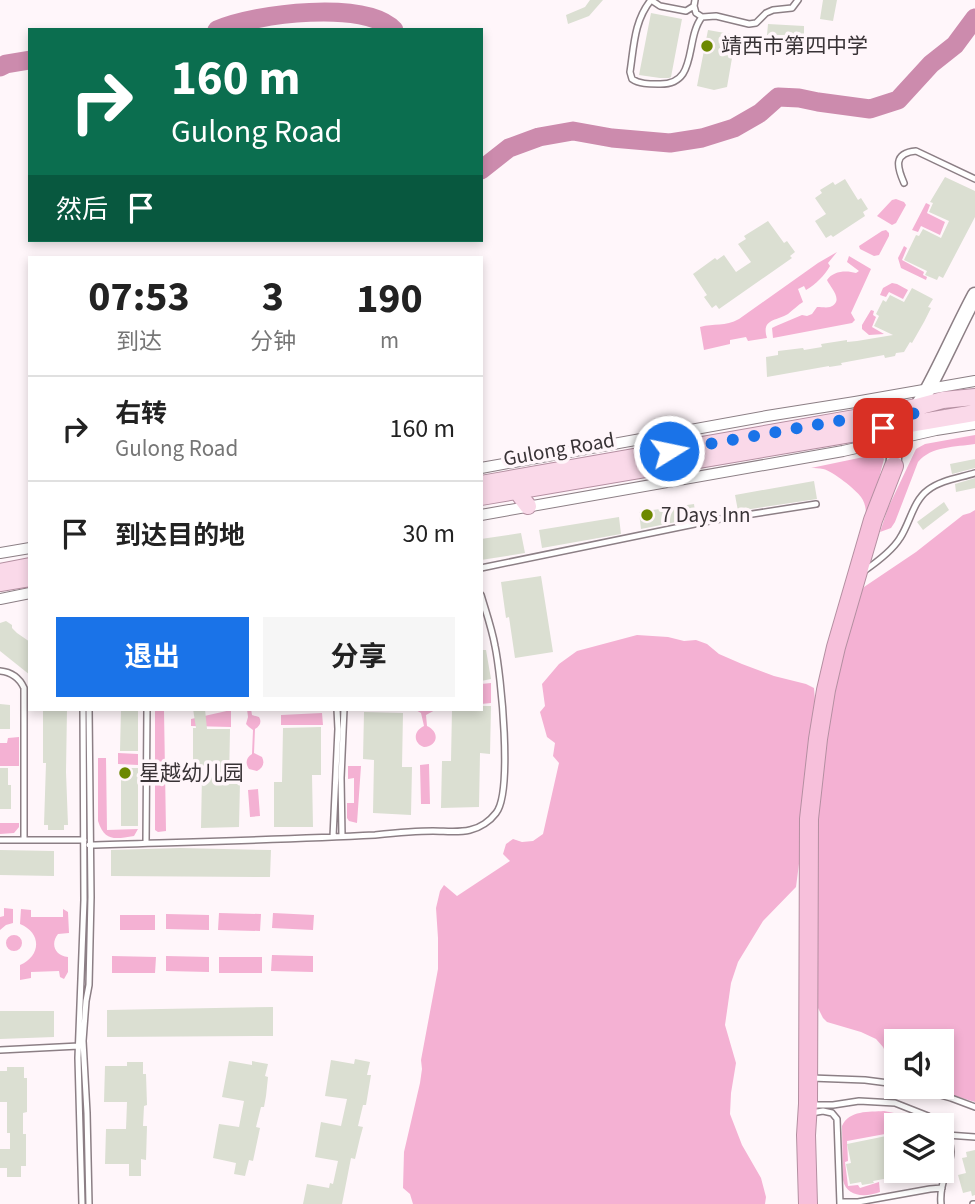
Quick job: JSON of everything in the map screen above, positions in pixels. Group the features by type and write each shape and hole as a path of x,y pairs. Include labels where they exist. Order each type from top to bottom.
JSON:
{"highway":[{"path":"808,1204 806,1135 809,819 813,779 825,690 855,577 894,466"}],"main road":[{"path":"919,413 975,295"},
{"path":"894,466 893,458 975,315"},
{"name":"Gulong Road","path":"483,497 698,453 919,413 975,397"},
{"name":"Gulong Road","path":"919,413 975,412"},
{"name":"Gulong Road","path":"483,484 546,472 698,453"},
{"path":"537,458 546,472"},
{"path":"516,490 528,506"},
{"path":"0,572 28,566"},
{"path":"0,583 28,578"}],"street":[{"path":"483,468 537,458 844,451 975,381"},
{"path":"919,413 936,430 975,424"},
{"path":"483,515 528,506 698,453"},
{"path":"0,553 28,548"},
{"path":"0,599 28,593"}],"lane":[{"path":"694,3 686,11 660,6 651,0 638,22 630,72 632,79 661,85 678,80 688,64 695,28 702,17"},
{"path":"694,3 696,13 702,17 716,16 749,24 756,23 773,10 792,8 798,0"},
{"path":"904,183 897,168 898,160 908,151 916,150 975,179"},
{"path":"855,577 887,553 898,541 919,499 926,491 975,473"},
{"path":"483,568 714,520 816,504"},
{"path":"89,845 470,830 488,822 501,804 504,776 503,703 494,642 483,602"},
{"path":"0,671 11,673 24,688 24,840"},
{"path":"82,1204 79,1046 84,840 83,711"},
{"path":"89,711 89,985 83,1041 89,1204"},
{"path":"146,844 147,711"},
{"path":"333,837 337,711"},
{"path":"342,836 344,711"},
{"path":"0,840 84,840"},
{"path":"0,1050 79,1046"},
{"path":"808,1078 884,1082"},
{"path":"954,1099 975,1107"},
{"path":"808,1109 867,1101 895,1103 920,1113"},
{"path":"808,1109 832,1113 837,1119 840,1203 942,1188"},
{"path":"954,1136 975,1137"},
{"path":"942,1204 943,1183"}],"shaded area":[{"path":"896,199 906,205 896,223 892,225 877,216"},
{"path":"926,203 930,205 927,213 945,222 940,235 921,226 918,232 912,230"},
{"path":"886,230 889,236 879,255 874,256 860,249 859,246"},
{"path":"904,246 907,248 902,260 924,272 926,280 901,268 898,258"},
{"path":"837,252 819,280 806,290 804,286 798,289 803,302 788,314 768,324 767,338 748,341 746,337 730,340 730,344 704,350 700,327 739,319"},
{"path":"849,256 871,269 851,313 855,320 852,323 773,338 772,328 802,315 812,314 817,307 834,304 836,298 827,280 836,273 859,271 847,262"},
{"path":"892,283 908,290 903,299 889,292 886,297 880,295 883,288"},
{"path":"871,310 876,317 872,327 884,334 869,335 862,329"},
{"path":"975,435 975,444 937,450 918,462 895,522 891,528 880,532 888,508 916,449 925,444"},
{"path":"878,454 884,459 872,505 866,515 862,499 849,486 827,470 811,468"},
{"path":"975,510 975,1102 954,1096 954,1029 884,1029 884,1049 876,1039 827,1022 814,1000 818,960 816,819 833,698 851,616 864,587 916,552 963,515"},
{"path":"637,635 696,640 742,664 814,688 796,887 763,921 738,962 731,983 725,1025 736,1063 730,1114 742,1145 761,1178 765,1204 413,1204 410,1194 403,1188 404,1152 420,1083 421,1060 438,969 436,908 440,891 444,885 457,896 510,861 503,854 506,844 513,839 533,841 543,834 559,763 553,756 555,743 547,737 540,712 545,706 542,684 559,664 577,651"},
{"path":"491,683 491,703 483,704 483,684"},
{"path":"155,711 164,711 166,831 155,830"},
{"path":"231,711 231,727 191,726 191,719"},
{"path":"247,711 251,711 252,715 259,717 260,721 255,729 254,753 262,757 263,763 257,771 249,769 247,763 252,754 253,730 246,724"},
{"path":"418,711 433,711 426,715 427,726 436,738 432,744 424,747 416,740 416,734 424,726 421,713"},
{"path":"322,713 323,725 281,725 281,715"},
{"path":"19,737 19,766 0,766 0,743 7,743 8,738"},
{"path":"118,753 138,754 138,765 118,764"},
{"path":"98,758 106,758 107,830 138,829 134,836 111,838 101,828 98,821"},
{"path":"429,764 430,804 421,804 420,765"},
{"path":"348,766 361,766 357,823 347,818 347,803 354,803 354,778 348,779"},
{"path":"258,789 260,816 250,817 248,790"},
{"path":"0,823 19,823 19,827 14,833 0,834"},
{"path":"4,908 13,909 13,923 0,930 0,917 4,916"},
{"path":"21,909 31,910 31,917 63,917 63,909 68,912 69,933 58,934 54,942 57,952 68,957 68,972 64,979 60,977 59,971 31,972 31,978 20,980 20,965 32,956 36,945 32,933 20,924"},
{"path":"219,913 261,914 260,931 218,930"},
{"path":"273,913 314,915 313,930 272,928"},
{"path":"166,914 209,915 209,930 166,929"},
{"path":"120,915 155,915 155,930 120,930"},
{"path":"11,935 17,935 22,943 20,949 11,951 6,946 6,940"},
{"path":"272,955 313,956 313,972 271,971"},
{"path":"112,956 156,957 155,973 112,973"},
{"path":"166,956 209,957 209,972 166,971"},
{"path":"219,957 262,957 262,973 219,973"},
{"path":"866,1112 894,1113 884,1113 884,1134 847,1141 848,1161 845,1162 848,1186 858,1185 860,1188 879,1182 880,1192 858,1195 848,1190 843,1180 842,1126 854,1114"}],"building":[{"path":"590,0 603,0 589,16 568,24 566,15 585,7"},
{"path":"823,0 837,0 833,21 820,19"},
{"path":"651,13 682,19 669,78 639,75"},
{"path":"768,24 804,26 804,36 767,35"},
{"path":"708,30 736,35 727,87 714,90 697,86"},
{"path":"945,177 975,191 975,217 943,278 939,276 937,280 925,275 927,271 904,260 916,235 919,236 923,229 941,238 949,221 929,212 933,203 930,202"},
{"path":"845,179 858,200 861,198 868,209 863,212 865,216 833,237 831,235 826,238 815,221 826,214 815,198 822,193 820,190"},
{"path":"768,221 784,243 787,241 795,252 790,256 792,258 719,309 716,305 712,308 693,274 715,258 717,260 724,255 736,272 751,262 738,244 746,239 744,236"},
{"path":"912,288 933,299 924,322 904,352 885,358 884,355 767,377 766,357 778,355 778,351 804,350 822,347 821,344 893,335 874,326 879,316 876,314 883,300 886,302 890,295 904,302"},
{"path":"975,459 975,468 952,474 950,464"},
{"path":"975,478 975,488 956,492 955,484"},
{"path":"814,481 817,499 738,511 735,495"},
{"path":"944,502 949,510 923,530 917,522"},
{"path":"694,504 696,518 641,529 639,512"},
{"path":"619,517 621,534 542,548 539,530"},
{"path":"521,533 525,553 483,560 483,539"},
{"path":"541,576 553,652 515,658 501,582"},
{"path":"6,621 28,641 28,673 0,651 0,623"},
{"path":"483,650 486,650 491,679 483,681"},
{"path":"0,704 10,705 10,729 0,729"},
{"path":"483,706 491,706 490,754 480,753 479,807 441,808 442,761 451,761 452,711 483,711"},
{"path":"43,711 67,711 68,825 64,825 64,830 48,830 48,825 44,825 46,763 43,763"},
{"path":"121,711 138,711 138,751 120,751"},
{"path":"193,711 205,711 207,729 230,729 229,782 240,782 239,827 201,828 202,774 193,774 193,728 196,728"},
{"path":"364,712 403,713 402,767 412,767 411,815 373,813 374,760 363,759"},
{"path":"321,727 321,775 312,775 313,827 274,827 274,782 282,782 283,728"},
{"path":"0,768 8,768 11,809 0,809"},
{"path":"121,768 138,768 138,826 121,826"},
{"path":"0,850 54,851 54,876 0,875"},
{"path":"111,850 271,850 270,877 111,876"},
{"path":"273,1007 273,1036 107,1037 107,1010"},
{"path":"0,1011 54,1011 54,1037 0,1039"},
{"path":"355,1059 370,1062 367,1075 371,1075 366,1105 363,1105 358,1126 363,1127 355,1159 351,1158 342,1204 303,1204 307,1184 329,1188 330,1183 333,1184 338,1161 315,1157 321,1122 341,1126 347,1099 325,1096 331,1060 354,1064"},
{"path":"229,1061 252,1065 252,1061 268,1064 264,1107 261,1107 256,1127 260,1128 253,1161 249,1160 245,1176 234,1174 236,1163 213,1158 219,1124 239,1127 244,1101 222,1097"},
{"path":"127,1062 143,1062 143,1074 146,1074 147,1105 144,1106 143,1126 147,1126 146,1160 141,1159 141,1176 129,1176 129,1164 105,1164 106,1129 126,1129 127,1102 104,1102 105,1066 127,1066"},
{"path":"7,1067 24,1067 24,1078 27,1078 27,1112 23,1113 26,1166 21,1166 21,1177 7,1177 7,1168 0,1168 0,1149 10,1149 7,1102 0,1102 0,1071 7,1071"},
{"path":"884,1136 884,1179 862,1185 861,1182 850,1184 846,1164 851,1163 847,1144"},
{"path":"975,1150 975,1195 972,1196 971,1191 963,1193 958,1175 966,1173 962,1158 967,1157 966,1152"}],"waterway":[{"path":"223,28 257,19 310,12 360,15 380,21 391,28"},
{"path":"483,168 509,148 539,137 573,131 612,138 670,143 702,138 734,128 760,113 778,97 870,109 898,100 931,64 955,45 975,18"},
{"path":"0,67 28,60"}],"place":[{"name":"靖西市第四中学","path":"707,46"},
{"name":"7 Days Inn","path":"647,515"},
{"name":"星越幼儿园","path":"125,773"}],"route":[{"path":"669,451 917,407 907,425 883,428"}]}
